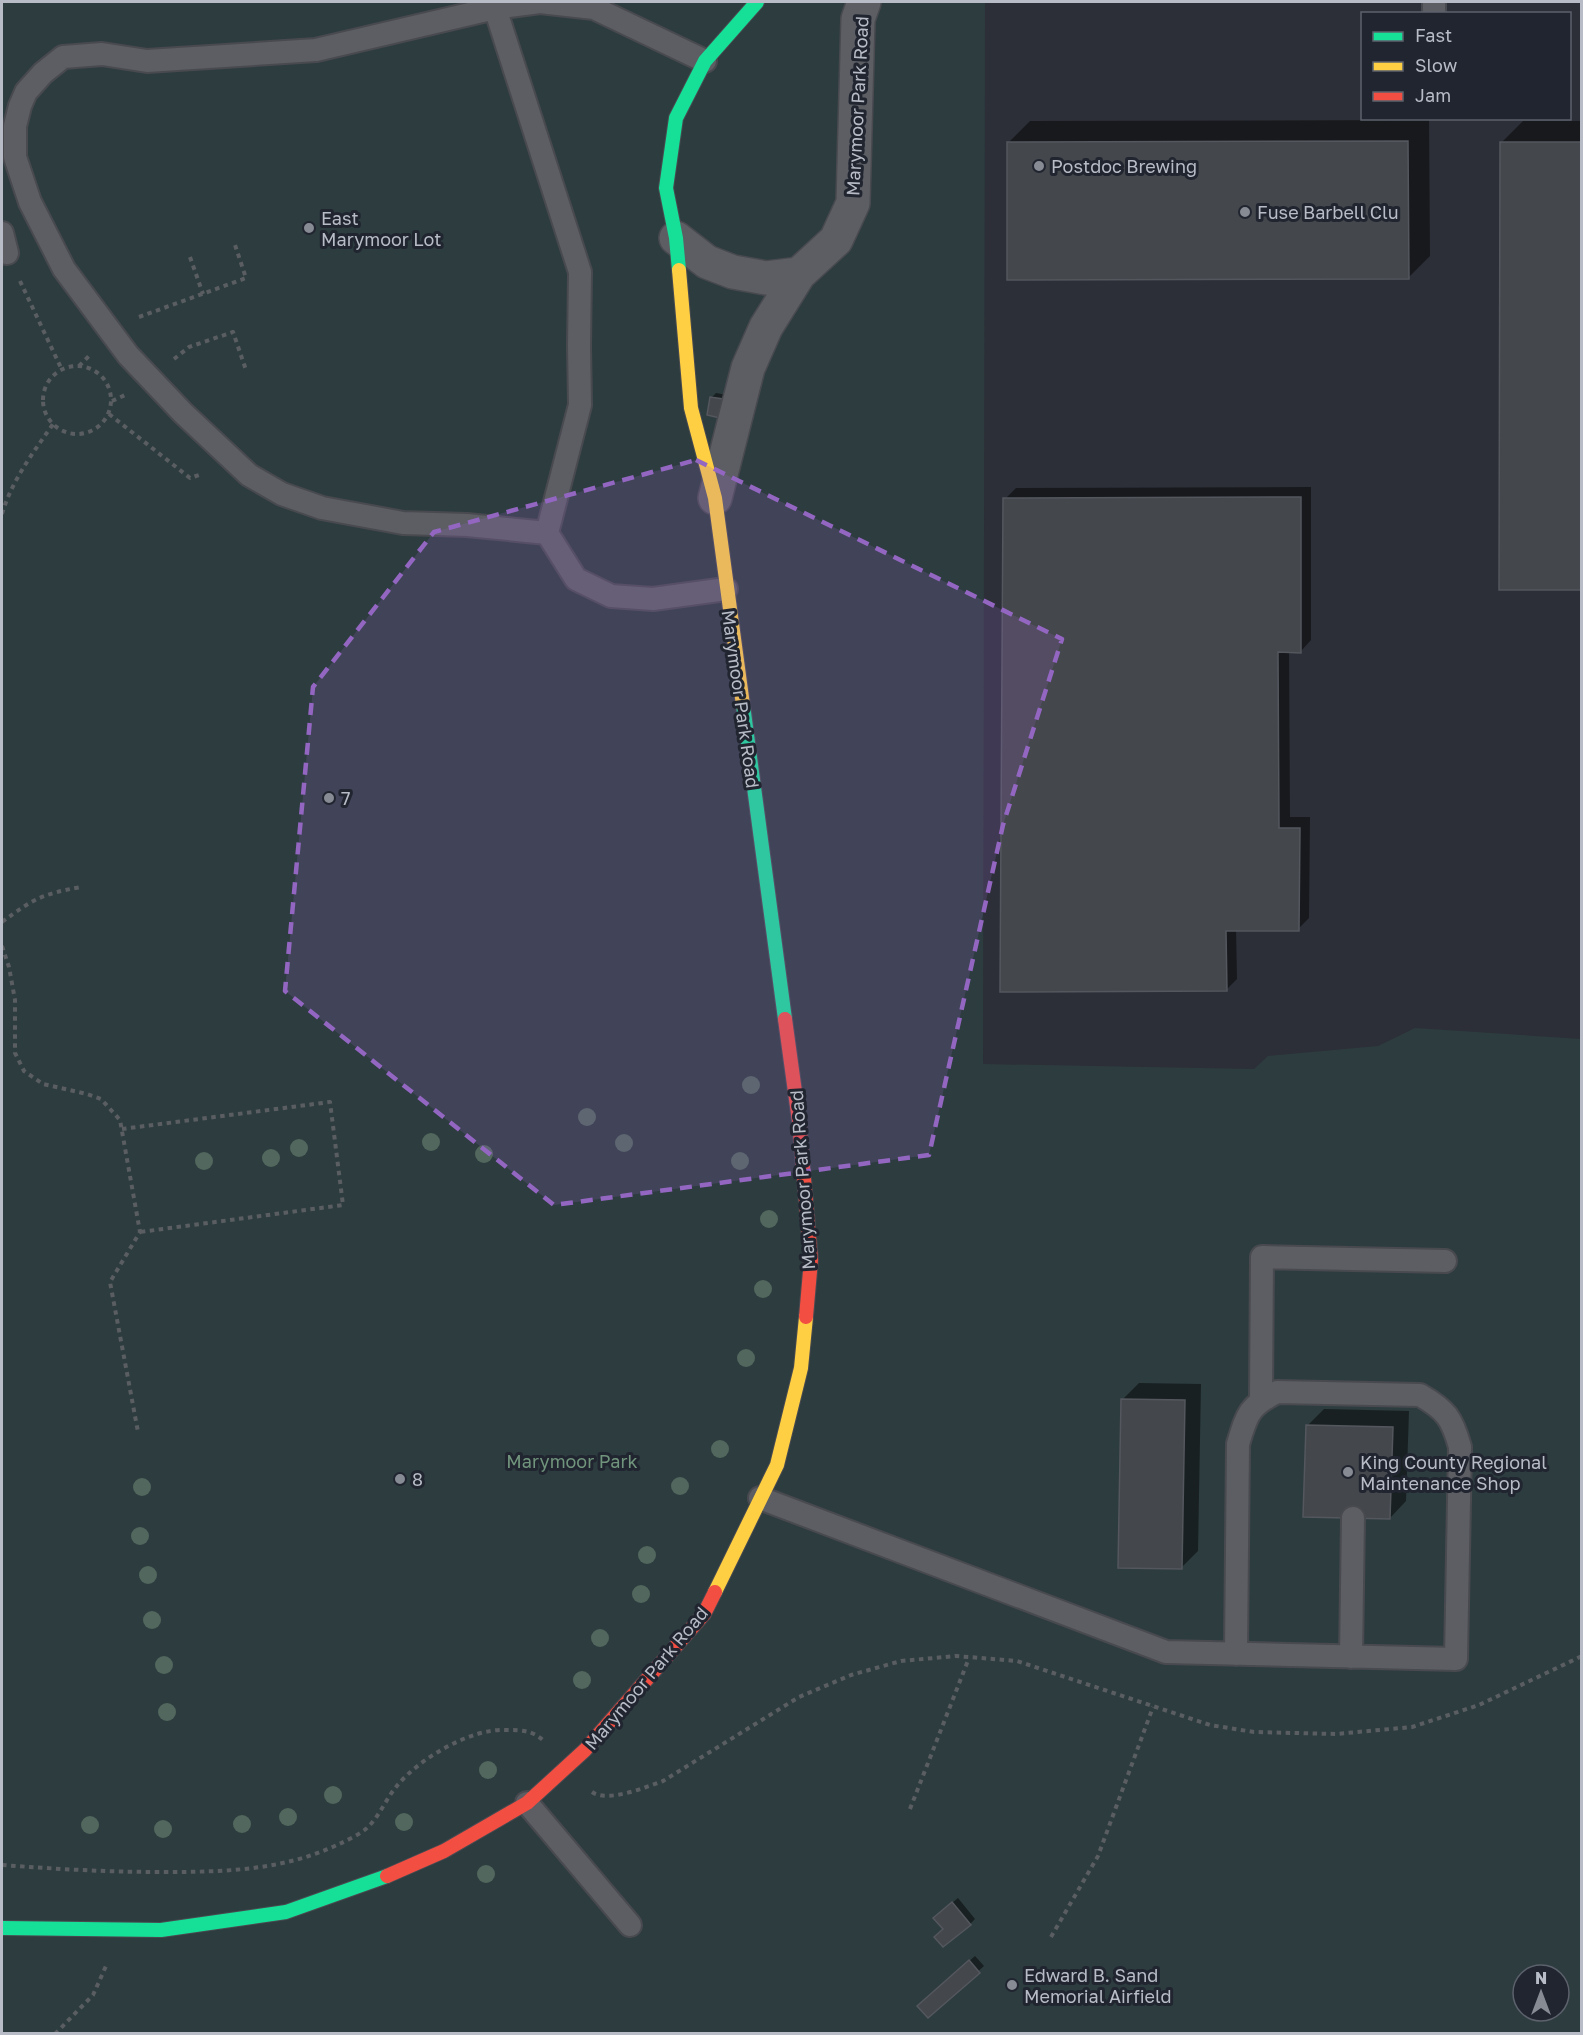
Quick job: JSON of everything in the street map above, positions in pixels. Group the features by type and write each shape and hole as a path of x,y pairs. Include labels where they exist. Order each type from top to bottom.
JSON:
{"street":[{"name":"Marymoor Park Road","path":"2,1928 161,1930 286,1912 402,1871 444,1851 527,1803 585,1750 704,1614 777,1464 801,1368 811,1260 800,1121 715,498 691,408 676,238 666,188 676,118 705,61 757,2"},
{"name":"Marymoor Park Road","path":"715,498 748,368 766,327 800,274 836,240 853,203 858,19 864,2"},
{"path":"676,238 707,262 733,272 766,278 800,274"}],"lane":[{"path":"547,533 467,525 403,523 322,508 282,494 249,475 183,413 128,355 64,269 30,202 15,157 15,126 20,106 26,92 43,73 63,57 102,54 147,61 316,50 495,8 540,2 594,8 705,61"},
{"path":"495,8 580,272 580,405 547,533 576,579 611,596 652,599 726,589"},
{"path":"1261,1400 1262,1257 1445,1261"},
{"path":"760,1498 1166,1652 1236,1654 1351,1657 1456,1659 1460,1447 1455,1427 1440,1407 1420,1395 1277,1392 1261,1400 1246,1417 1238,1444 1236,1654"},
{"path":"1351,1657 1353,1518"},
{"path":"527,1803 630,1925"}],"path":[{"path":"130,320 246,278 234,242"},
{"path":"4,243 62,370"},
{"path":"190,257 203,294"},
{"path":"171,361 189,347 233,332 246,370"},
{"path":"78,366 92,352"},
{"path":"78,366 91,369 102,377 109,388 112,401 109,414 101,425 90,432 76,435 64,432 53,424 46,413 43,400 46,387 54,376 62,370 78,366"},
{"path":"112,401 129,393"},
{"path":"109,414 190,478 237,464"},
{"path":"2,514 7,496 18,475 53,424"},
{"path":"2,922 32,900 50,892 81,887"},
{"path":"2,945 15,1000 15,1053 24,1071 43,1084 101,1099 120,1120 140,1232 110,1282 138,1432"},
{"path":"122,1129 330,1102 343,1205 140,1232"},
{"path":"587,1786 596,1795 606,1797 642,1789 663,1781 799,1696 851,1675 901,1661 956,1656 1017,1661 1210,1725 1254,1732 1335,1734 1412,1727 1479,1705 1581,1656"},
{"path":"910,1809 969,1658"},
{"path":"1051,1937 1098,1856 1153,1707"},
{"path":"2,1865 86,1872 210,1872 274,1866 310,1856 340,1844 367,1827 397,1785 427,1759 462,1738 490,1729 525,1730 536,1734 546,1743"},
{"path":"55,2034 93,1995 124,1929"}],"highlighted area":[{"path":"696,460 1062,639 1003,825 929,1155 554,1205 285,991 313,687 434,532"}],"green space":[{"name":"Marymoor Park","path":"2,2 985,2 983,1064 1254,1069 1268,1056 1378,1046 1415,1028 1581,1039 1581,2033 2,2034"}],"building":[{"path":"1408,141 1409,279 1007,280 1007,142"},
{"path":"1500,142 1582,142 1582,590 1499,590"},
{"path":"710,397 723,399 720,418 707,415"},
{"path":"1301,497 1301,653 1278,652 1279,828 1300,828 1299,931 1226,931 1227,991 1000,992 1003,498"},
{"path":"1121,1399 1185,1400 1182,1569 1118,1568"},
{"name":"King County Regional Maintenance Shop","path":"1306,1425 1393,1427 1390,1519 1303,1517"},
{"path":"952,1902 971,1925 943,1947 934,1937 943,1929 933,1918"},
{"path":"969,1960 980,1973 928,2018 917,2006"}],"traffic: fast":[{"path":"679,270 676,238 666,188 676,118 705,61 757,2"},
{"path":"743,705 785,1019"},
{"path":"2,1928 161,1930 286,1912 387,1876"}],"traffic: slow":[{"path":"679,270 691,408 715,498 743,705"},
{"path":"715,1592 777,1465 801,1368 806,1317"}],"traffic: jam":[{"path":"785,1019 799,1121 811,1260 806,1317"},
{"path":"387,1876 444,1851 527,1803 585,1750 704,1614 715,1592"}],"place":[{"name":"Postdoc Brewing","path":"1039,166"},
{"name":"Fuse Barbell Clu","path":"1245,212"},
{"name":"East Marymoor Lot","path":"309,228"},
{"name":"7","path":"329,798"},
{"name":"King County Regional Maintenance Shop","path":"1348,1472"},
{"name":"8","path":"400,1479"},
{"name":"Edward B. Sand Memorial Airfield","path":"1012,1985"}]}
